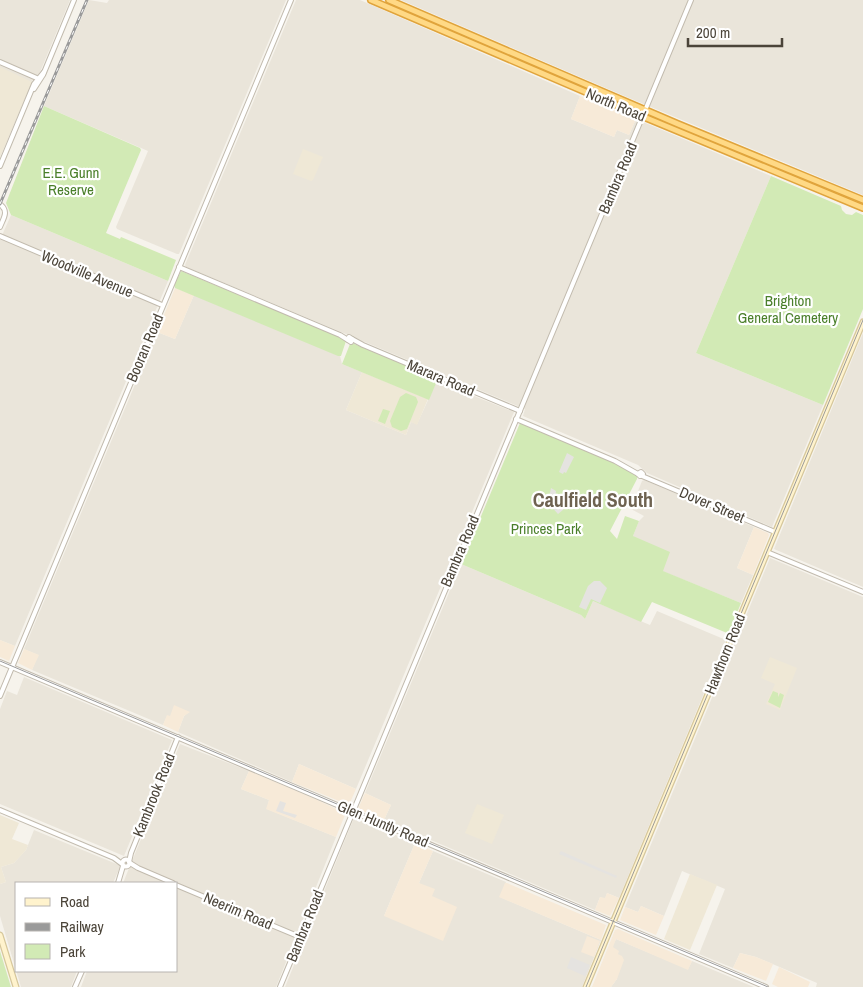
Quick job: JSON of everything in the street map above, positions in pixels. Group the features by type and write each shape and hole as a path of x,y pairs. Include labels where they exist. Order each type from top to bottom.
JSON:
{"highway":[{"name":"North Road","path":"371,0 863,208"},
{"name":"North Road","path":"389,0 672,122 863,200"},
{"path":"670,128 672,122"}],"main road":[{"name":"Hawthorn Road","path":"586,987 863,322"},
{"path":"0,935 16,987"}],"street":[{"path":"0,166 33,90 44,72 74,0"},
{"name":"Booran Road","path":"0,696 291,0"},
{"name":"Bambra Road","path":"280,987 516,418 644,117 691,0"},
{"path":"0,62 39,78"},
{"path":"0,207 4,218 0,227"},
{"name":"Woodville Avenue","path":"0,238 162,305"},
{"name":"Marara Road","path":"179,268 520,411"},
{"name":"Dover Street","path":"516,418 775,532"},
{"path":"767,552 863,592"},
{"name":"Glen Huntly Road","path":"0,662 766,987"},
{"name":"Kambrook Road","path":"118,882 178,737"},
{"name":"Neerim Road","path":"0,810 170,882"},
{"name":"Neerim Road","path":"178,885 300,937"},
{"path":"75,987 82,972"}],"shaded area":[{"path":"0,0 70,0 40,72 32,81 0,157"},
{"path":"89,0 107,3 109,0 286,0 179,254 116,227 148,151 44,106"},
{"path":"296,0 360,0 580,96 571,119 614,137 617,130 629,135 636,119 771,176 696,353 823,405 772,527 647,473 638,465 523,416 525,409 186,267 185,265"},
{"path":"401,0 863,0 863,195 627,97"},
{"path":"0,67 32,82 0,157"},
{"path":"580,96 636,119 629,135 617,130 614,137 571,119"},
{"path":"303,149 323,157 311,181 293,174"},
{"path":"11,215 168,281 15,646 0,640 0,240"},
{"path":"175,288 194,295 175,339 157,332"},
{"path":"194,295 340,356 342,364 362,372 346,410 406,435 411,422 417,424 437,381 514,412 356,789 299,764 292,782 178,732 184,716 189,712 167,716 163,725 32,670 38,655 24,649 157,332 175,339"},
{"path":"863,333 863,587 774,549"},
{"path":"362,372 428,399 417,425 411,422 406,435 346,410"},
{"path":"567,453 574,457 566,473 564,472 563,474 559,472"},
{"path":"644,480 754,527 737,568 753,575 741,603 662,571 633,536 639,521 644,516 631,509"},
{"path":"551,488 556,491 555,498 564,509 558,514 548,503"},
{"path":"754,527 769,535 753,575 737,568"},
{"path":"770,558 863,597 863,987 816,987 817,983 756,957 740,953 733,968 699,954 725,889 682,871 664,916 641,906 638,912 625,907"},
{"path":"461,564 581,615 585,619 593,601 650,625 657,611 726,640 619,898 607,893 605,899 600,897 595,910 384,820 391,805 365,793"},
{"path":"594,581 600,581 607,588 600,603 591,599 586,610 579,607 588,586"},
{"path":"0,640 15,646 9,661 0,657"},
{"path":"24,649 39,655 32,670 18,663"},
{"path":"770,657 797,668 780,710 766,704 775,684 761,678"},
{"path":"24,677 172,740 124,856 0,804 0,709 7,691 17,695"},
{"path":"174,705 190,712 184,716 178,732 163,725 167,715 170,716"},
{"path":"180,744 249,771 241,789 269,800 267,809 336,837 276,987 81,987 87,972 178,972 178,882 123,882"},
{"path":"299,764 356,789 349,805 292,782"},
{"path":"249,771 345,813 336,837 266,809 269,800 241,789"},
{"path":"365,793 391,805 384,820 358,809"},
{"path":"280,801 286,803 283,811 297,815 295,818 276,811"},
{"path":"477,804 504,815 492,844 465,833"},
{"path":"0,815 19,823 12,839 28,845 14,863 1,867 6,882 0,884"},
{"path":"354,818 415,843 384,916 432,896 419,883 433,851 506,882 500,897 601,940 582,987 285,987"},
{"path":"34,830 120,867 113,882 15,882 15,967 0,916 0,884 6,882 1,867 14,863 26,850"},
{"path":"415,843 433,851 419,883 435,889 432,896 457,907 443,941 384,916"},
{"path":"561,851 617,876 616,878 559,854"},
{"path":"690,874 717,885 690,950 664,939"},
{"path":"505,883 606,925 601,940 499,897"},
{"path":"607,893 619,898 610,916 595,910 600,897 605,898"},
{"path":"641,906 664,916 656,935 620,920 625,907 638,912"},
{"path":"618,929 692,961 688,970 616,939 613,947 619,951 618,954 624,960 617,979 611,987 592,987 615,930"},
{"path":"587,936 600,941 594,957 581,952"},
{"path":"616,939 688,969 692,961 754,987 611,987 617,979 618,954 612,947"},
{"path":"740,953 773,964 766,981 733,968"},
{"path":"571,957 590,965 585,976 567,968"},
{"path":"779,967 810,982 808,987 778,987 772,984"},
{"path":"16,972 77,972 71,987 21,987"}],"green space":[{"name":"E.E. Gunn Reserve","path":"44,106 140,148 141,150 106,233 120,239 121,237 176,260 168,281 11,215 6,203"},
{"name":"Brighton General Cemetery","path":"771,176 841,206 846,214 852,215 856,212 863,215 863,309 823,405 696,353"},
{"path":"181,271 343,338 346,341 341,356 175,288 174,285"},
{"path":"352,343 436,378 437,381 429,400 342,364"},
{"path":"406,393 416,397 418,402 407,429 401,431 392,427 390,421 400,397"},
{"path":"383,409 390,411 385,424 378,421"},
{"name":"Princes Park","path":"520,423 614,462 637,475 637,479 610,531 617,539 625,516 639,521 633,536 670,552 663,571 741,603 729,633 652,602 641,622 593,601 585,619 581,615 461,564"},
{"path":"773,691 778,693 778,697 780,693 784,695 780,708 768,702"},
{"path":"0,951 11,987 0,987"}],"tram line":[{"path":"586,987 863,320"},
{"path":"0,661 768,987"}],"railway":[{"path":"0,204 87,0"}],"district":[{"name":"Caulfield South","path":"593,500"}]}
